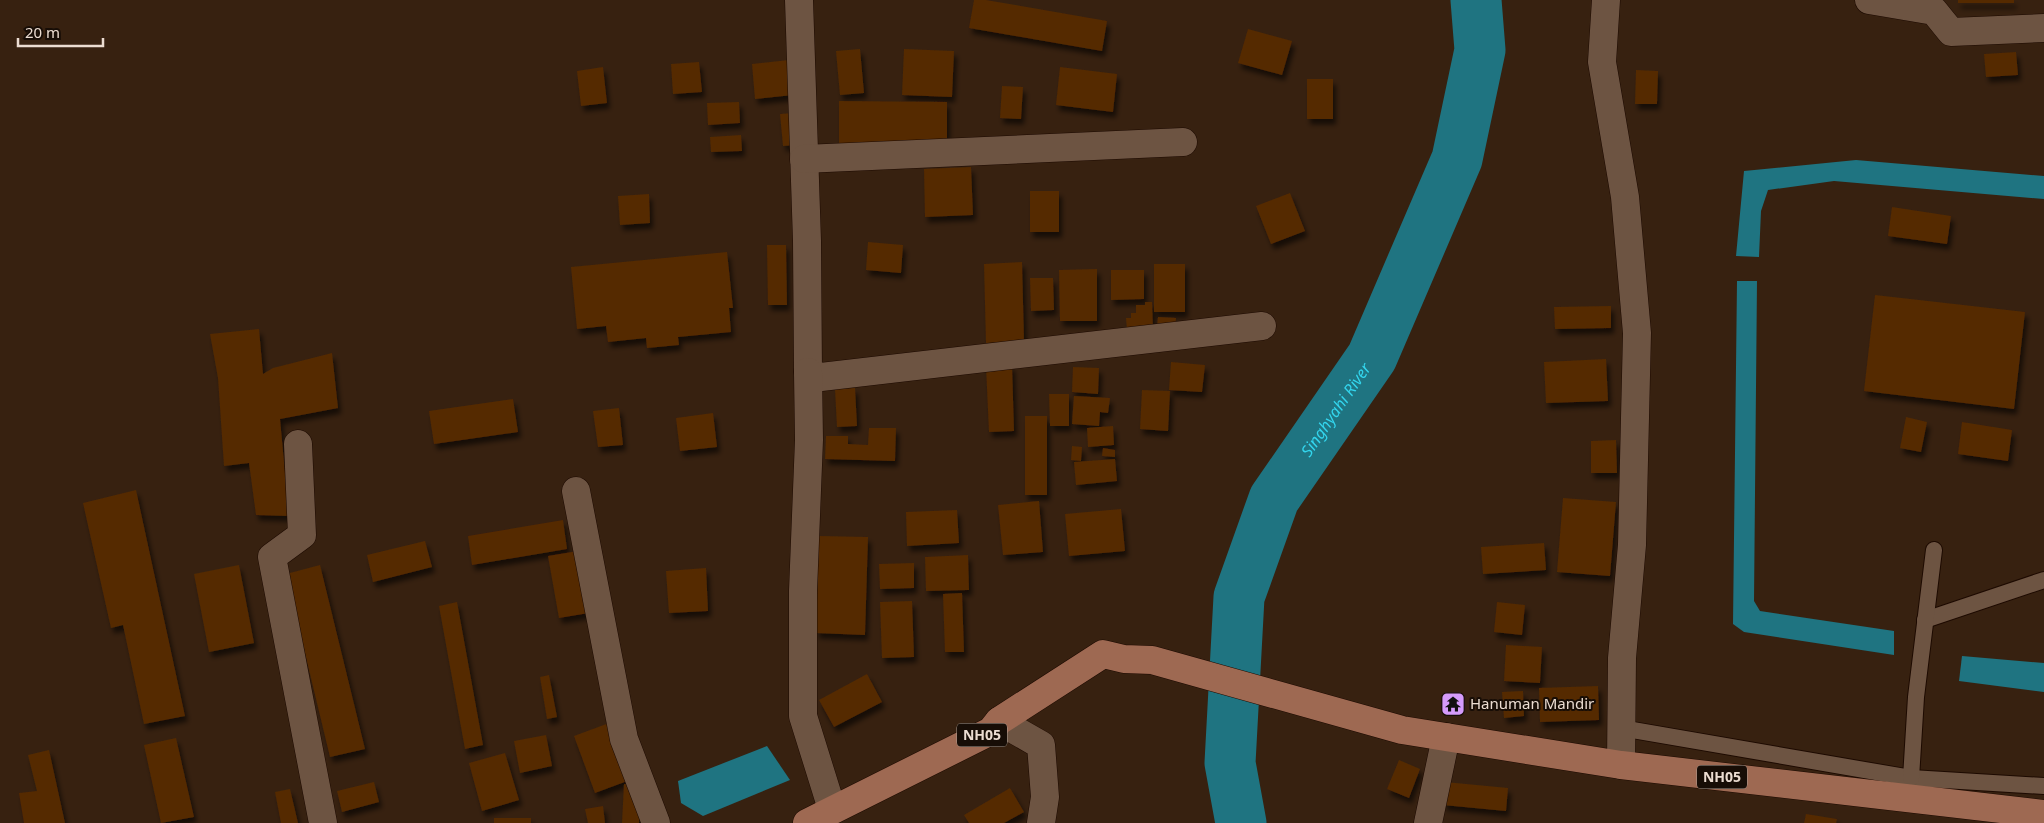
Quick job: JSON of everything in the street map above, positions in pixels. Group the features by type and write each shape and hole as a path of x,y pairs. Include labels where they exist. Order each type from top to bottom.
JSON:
{"main road":[{"name":"NH05","path":"807,823 991,731 999,721 1103,654 1124,659 1152,660 1402,730 1621,765 2044,814"}],"street":[{"path":"799,0 809,440 803,591 803,716 832,809"},
{"path":"1606,0 1602,62 1625,197 1637,333 1632,546 1622,658 1621,765"},
{"path":"1869,0 1934,6 1951,32 2044,28"},
{"path":"804,159 1183,142"},
{"path":"808,372 821,377 1262,326"},
{"path":"298,444 302,536 272,557 323,823"},
{"path":"576,492 624,739 656,823"},
{"path":"999,721 1041,744 1046,797 1041,823"},
{"path":"1428,823 1446,736"}],"lane":[{"path":"1910,778 1916,697 1934,550"},
{"path":"1925,620 2044,580"},
{"path":"1621,728 1910,778 2044,786"}],"water":[{"path":"1856,160 2044,176 2044,199 1834,181 1768,190 1761,211 1759,257 1736,256 1744,171"},
{"path":"1737,281 1757,281 1754,601 1760,611 1894,631 1894,655 1744,632 1733,624"},
{"path":"1962,656 2044,663 2044,692 1959,681"},
{"path":"767,746 790,780 703,816 681,803 678,781"}],"building":[{"path":"974,0 986,0 1107,21 1102,51 969,28"},
{"path":"1958,0 2014,0 2014,3 1958,3"},
{"path":"1248,29 1292,41 1282,75 1238,63"},
{"path":"860,49 864,93 840,95 836,51"},
{"path":"904,49 954,51 952,97 902,95"},
{"path":"2016,52 2018,75 1986,77 1984,54"},
{"path":"789,60 793,95 755,99 752,64"},
{"path":"699,62 702,92 673,94 671,64"},
{"path":"603,67 607,103 581,106 577,71"},
{"path":"1060,67 1117,74 1113,112 1056,105"},
{"path":"1636,70 1658,71 1657,104 1635,104"},
{"path":"1307,79 1333,79 1333,119 1307,119"},
{"path":"1002,86 1023,87 1021,119 1000,118"},
{"path":"839,101 947,102 947,145 839,144"},
{"path":"739,102 740,123 708,125 707,103"},
{"path":"793,113 796,145 783,146 780,114"},
{"path":"741,135 742,151 711,152 710,137"},
{"path":"971,167 973,215 925,217 924,169"},
{"path":"1030,191 1059,191 1059,232 1030,232"},
{"path":"1290,193 1305,231 1271,244 1256,206"},
{"path":"649,194 650,223 620,225 618,196"},
{"path":"1892,207 1951,216 1947,244 1888,236"},
{"path":"868,242 903,245 901,273 866,270"},
{"path":"767,245 786,245 787,305 768,305"},
{"path":"727,252 733,308 729,308 731,332 678,337 679,345 647,348 646,338 608,342 606,326 577,329 571,267"},
{"path":"1022,262 1024,341 986,343 984,264"},
{"path":"1154,264 1185,264 1185,312 1154,312"},
{"path":"1097,269 1097,321 1060,321 1059,270"},
{"path":"1111,270 1144,270 1144,299 1111,300"},
{"path":"1030,278 1053,278 1054,310 1031,311"},
{"path":"1875,295 2025,312 2014,409 1864,391"},
{"path":"1145,302 1152,302 1153,329 1127,330 1126,318 1131,318 1131,313 1136,313 1136,305 1145,305"},
{"path":"1611,306 1611,328 1555,329 1554,307"},
{"path":"1158,317 1176,318 1175,330 1157,328"},
{"path":"259,329 263,374 273,368 332,353 338,408 280,419 289,516 256,515 249,463 224,466 218,378 210,334"},
{"path":"1606,359 1608,401 1546,403 1544,362"},
{"path":"1171,362 1205,365 1202,392 1169,390"},
{"path":"1012,365 1014,431 989,432 986,366"},
{"path":"1073,367 1099,368 1098,394 1072,392"},
{"path":"855,388 857,426 837,427 835,389"},
{"path":"1142,390 1170,391 1168,431 1140,429"},
{"path":"1049,394 1069,394 1069,426 1050,426"},
{"path":"1074,396 1110,398 1108,413 1100,412 1099,426 1072,424"},
{"path":"513,399 518,432 434,444 429,411"},
{"path":"619,408 623,445 598,447 593,411"},
{"path":"713,413 717,447 680,451 676,418"},
{"path":"1025,416 1047,416 1047,495 1025,495"},
{"path":"1906,417 1927,422 1921,452 1900,448"},
{"path":"1962,422 2012,430 2008,461 1958,454"},
{"path":"1113,426 1114,445 1088,447 1087,428"},
{"path":"869,428 896,428 895,461 825,459 826,436 848,436 848,444 868,445"},
{"path":"1616,440 1617,473 1591,473 1591,441"},
{"path":"1072,446 1082,447 1081,461 1071,460"},
{"path":"1103,448 1115,450 1115,457 1102,456"},
{"path":"1115,459 1117,481 1076,485 1074,462"},
{"path":"136,490 185,716 144,724 123,625 111,628 83,503"},
{"path":"1563,498 1616,502 1610,576 1557,572"},
{"path":"1039,501 1043,552 1003,555 998,505"},
{"path":"1121,509 1125,551 1069,556 1065,514"},
{"path":"957,510 959,543 907,546 906,512"},
{"path":"563,520 567,549 472,565 468,536"},
{"path":"819,536 868,537 865,635 816,633"},
{"path":"425,541 432,567 373,582 367,555"},
{"path":"1544,543 1546,570 1483,574 1481,547"},
{"path":"578,551 589,613 559,618 548,556"},
{"path":"968,555 969,590 926,591 925,557"},
{"path":"914,563 914,588 880,589 879,564"},
{"path":"239,565 254,643 209,652 194,574"},
{"path":"320,565 365,749 330,757 286,574"},
{"path":"706,568 708,611 669,613 666,571"},
{"path":"962,593 964,652 945,652 943,594"},
{"path":"912,601 914,657 882,658 880,602"},
{"path":"457,602 483,745 465,749 439,606"},
{"path":"1497,602 1525,605 1522,635 1494,632"},
{"path":"1506,645 1542,647 1540,683 1504,681"},
{"path":"867,674 882,702 834,727 819,700"},
{"path":"549,675 557,717 547,719 540,677"},
{"path":"1598,686 1599,720 1540,722 1539,688"},
{"path":"1523,691 1524,716 1504,718 1502,692"},
{"path":"609,723 630,780 595,793 574,736"},
{"path":"546,735 552,766 520,773 514,741"},
{"path":"176,738 194,817 161,823 144,745"},
{"path":"49,750 65,823 24,823 19,793 37,791 28,755"},
{"path":"505,753 519,800 482,811 469,763"},
{"path":"1399,760 1420,769 1409,798 1387,789"},
{"path":"374,782 379,802 342,812 337,791"},
{"path":"1445,782 1508,788 1506,811 1443,805"},
{"path":"624,784 641,784 639,823 622,823"},
{"path":"1010,788 1024,812 1004,823 969,823 964,815"},
{"path":"290,789 298,823 281,823 275,792"},
{"path":"603,806 605,823 588,823 585,809"},
{"path":"1806,814 1837,819 1836,823 1804,823"},
{"path":"494,818 531,818 531,823 494,823"}],"waterway":[{"name":"Singhyahi River","path":"1241,823 1230,763 1239,597 1274,499 1372,357 1457,159 1480,50 1476,0"}],"place":[{"name":"Hanuman Mandir","path":"1453,704"}]}
